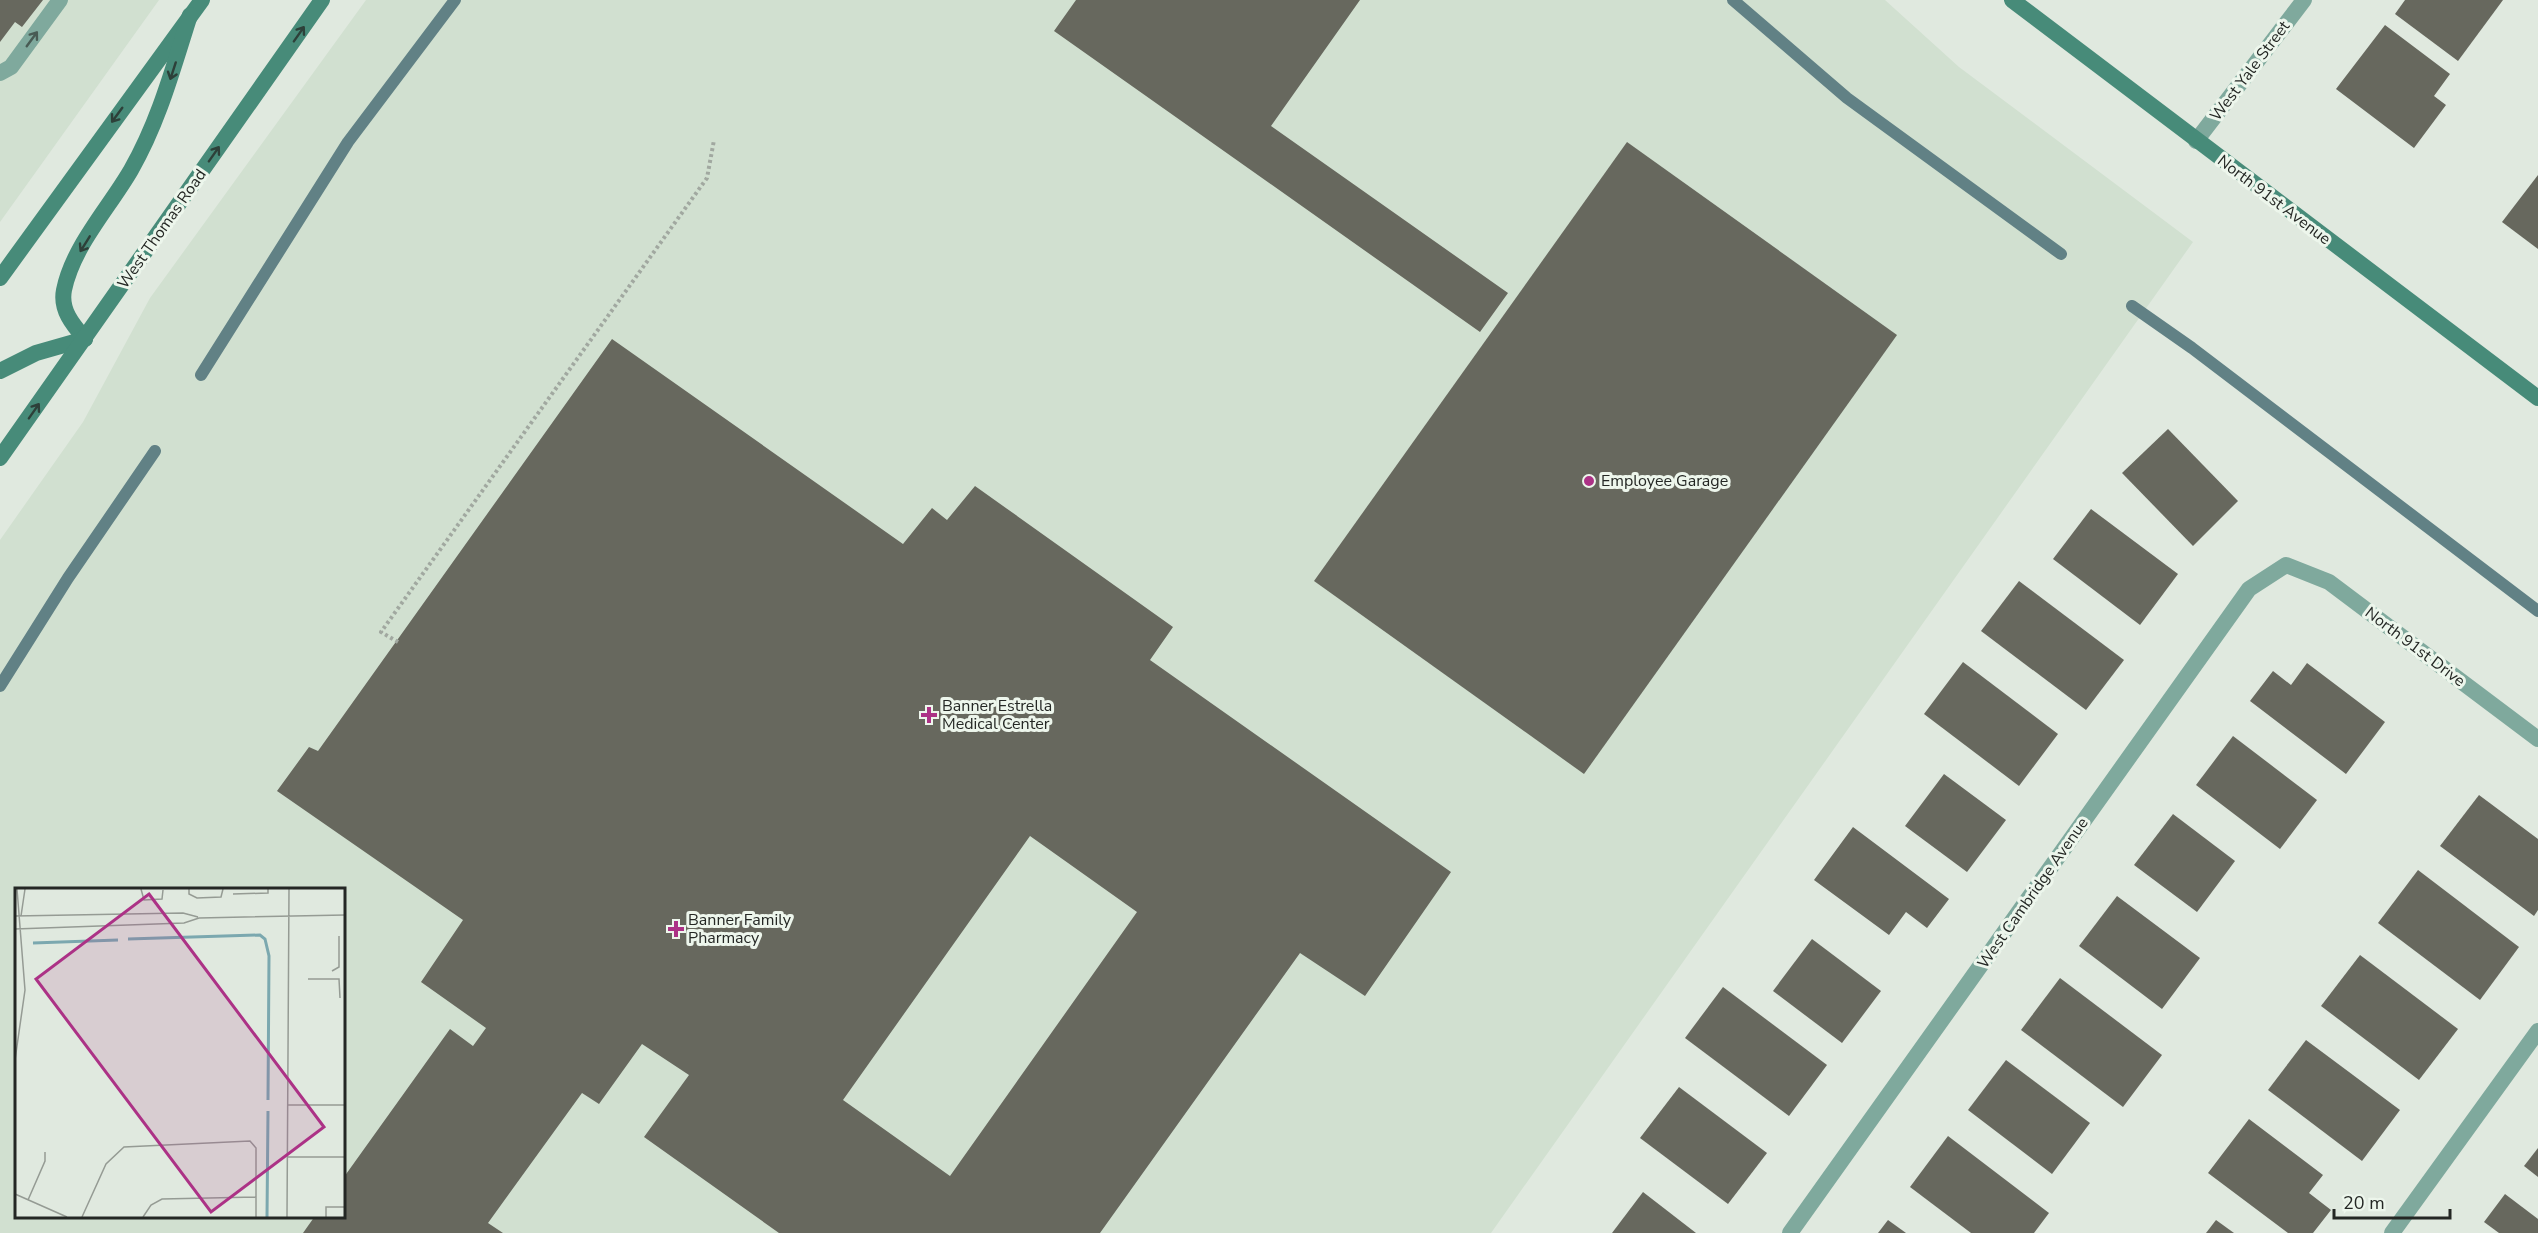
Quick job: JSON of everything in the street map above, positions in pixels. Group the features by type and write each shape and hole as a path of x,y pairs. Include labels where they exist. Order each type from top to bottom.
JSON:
{"main road":[{"path":"0,278 202,0"},
{"name":"West Thomas Road","path":"0,458 322,0"},
{"name":"North 91st Avenue","path":"2012,0 2538,398"},
{"path":"0,371 36,352 84,339 69,319 64,305 64,291 74,261 131,171 155,124 190,15"}],"street":[{"path":"0,73 11,67 60,0"},
{"name":"West Yale Street","path":"2196,141 2304,0"},
{"name":"North 91st Drive","path":"2286,565 2329,582 2538,739"},
{"name":"West Cambridge Avenue","path":"1790,1233 2249,589 2286,565"},
{"path":"2392,1233 2538,1031"}],"path":[{"path":"398,642 381,632 707,178 714,140"}],"shaded area":[{"path":"0,0 159,0 0,222"},
{"name":"Banner Estrella Medical Center","path":"366,0 1885,0 1959,67 2193,242 1491,1233 0,1233 0,540 83,422 150,298"}],"building":[{"path":"0,0 43,0 22,27 15,22 0,42"},
{"path":"1076,0 1360,0 1271,126 1508,293 1480,332 1054,31"},
{"path":"2405,0 2503,0 2458,61 2395,14"},
{"path":"2385,25 2450,74 2434,96 2446,105 2414,148 2336,89"},
{"name":"Employee Garage","path":"1627,142 1897,335 1584,774 1314,581"},
{"path":"2538,175 2538,249 2502,222"},
{"path":"612,339 903,544 932,508 947,520 975,486 1173,627 1150,660 1451,872 1365,996 1300,953 1100,1233 779,1233 644,1137 689,1075 642,1044 599,1104 582,1093 488,1223 503,1233 303,1233 314,1218 345,1218 345,1176 450,1029 473,1046 486,1028 421,982 463,920 277,791 309,747 318,751","holes":["1030,836 1137,912 950,1176 843,1100"]},
{"path":"2168,429 2238,501 2193,546 2122,473"},
{"path":"2091,509 2178,574 2140,625 2053,559"},
{"path":"2019,581 2124,660 2086,710 1981,631"},
{"path":"1963,662 2058,734 2019,786 1924,714"},
{"path":"2307,663 2385,722 2346,774 2250,701 2273,671 2291,685"},
{"path":"2233,736 2317,800 2280,849 2196,785"},
{"path":"1944,774 2006,820 1967,872 1905,826"},
{"path":"2479,795 2538,839 2538,910 2534,916 2440,846"},
{"path":"2173,814 2235,861 2197,912 2134,865"},
{"path":"1853,827 1949,899 1927,928 1906,912 1889,935 1814,880"},
{"path":"2418,870 2519,947 2480,1000 2378,923"},
{"path":"2117,896 2200,958 2162,1009 2079,946"},
{"path":"1812,939 1881,991 1842,1043 1773,991"},
{"path":"2360,955 2458,1029 2419,1080 2321,1006"},
{"path":"2060,978 2162,1055 2123,1107 2021,1030"},
{"path":"1723,987 1827,1065 1789,1116 1685,1038"},
{"path":"2306,1040 2400,1110 2362,1161 2268,1090"},
{"path":"2006,1060 2090,1123 2052,1174 1968,1110"},
{"path":"1679,1087 1767,1153 1728,1204 1640,1138"},
{"path":"2249,1119 2323,1175 2309,1193 2331,1210 2313,1233 2288,1233 2208,1173"},
{"path":"1948,1136 2049,1213 2034,1233 1971,1233 1910,1187"},
{"path":"2538,1148 2538,1177 2524,1166"},
{"path":"1643,1192 1696,1233 1612,1233"},
{"path":"2505,1194 2538,1219 2538,1233 2499,1233 2484,1222"},
{"path":"1888,1220 1906,1233 1878,1233"},
{"path":"2216,1220 2234,1233 2206,1233"}],"waterway":[{"path":"201,375 348,142 455,0"},
{"path":"1733,0 1847,98 2061,254"},
{"path":"2132,306 2192,348 2538,611"},
{"path":"0,686 68,578 155,451"}],"place":[{"name":"Employee Garage","path":"1589,481"},
{"name":"Banner Estrella Medical Center","path":"929,715"},
{"name":"Banner Family Pharmacy","path":"676,929"}]}
